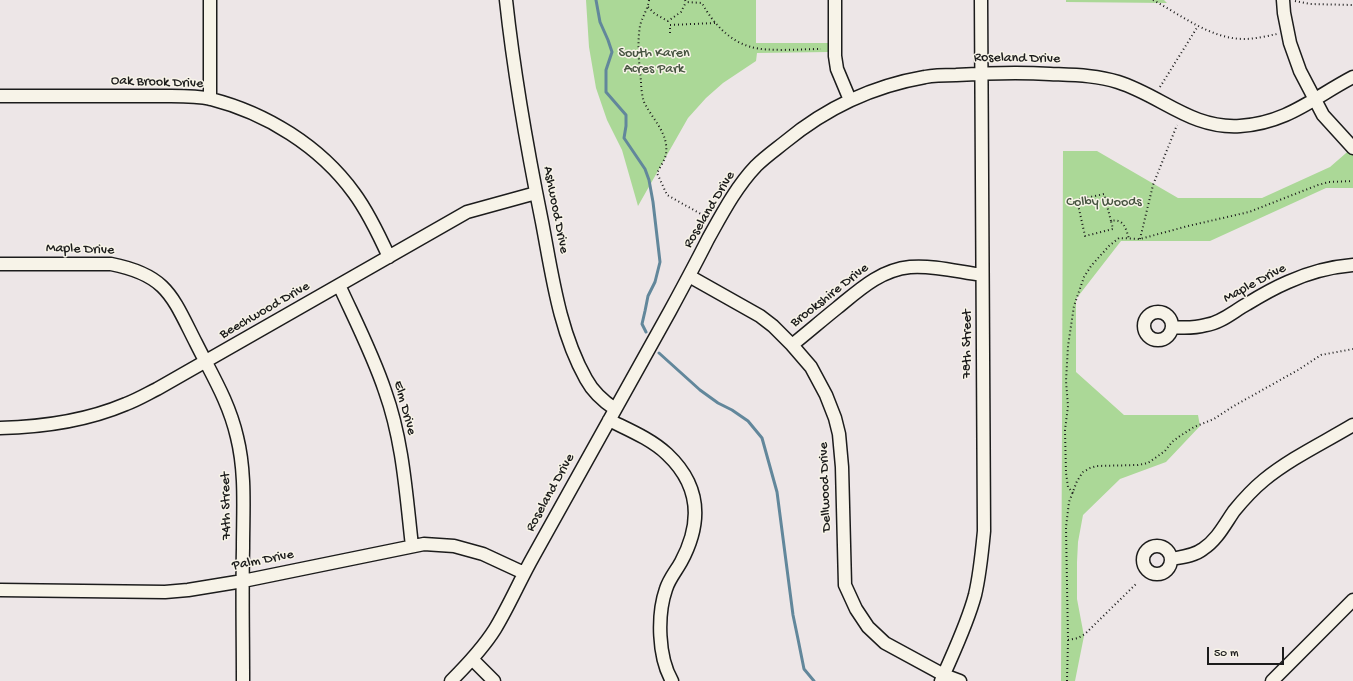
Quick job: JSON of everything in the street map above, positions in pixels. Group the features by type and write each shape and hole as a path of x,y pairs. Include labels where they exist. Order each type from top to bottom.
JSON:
{"street":[{"path":"210,0 210,99"},
{"name":"Ashwood Drive","path":"506,0 516,75 536,193 557,300 570,342 587,380 603,400 612,415 655,444 677,464 687,480 693,497 695,506 695,523 690,544 666,589 661,612 660,629 663,654 672,681"},
{"path":"835,0 835,56 837,69 850,100"},
{"name":"78th Street","path":"942,678 966,624 975,594 983,550 981,0"},
{"path":"1289,0 1284,13 1290,44 1300,71 1323,115 1353,148"},
{"name":"Roseland Drive","path":"451,681 472,659 494,630 727,205 758,164 804,127 828,111 872,91 900,82 929,76 1014,72 1096,76 1139,90 1176,111 1203,122 1214,125 1237,126 1276,120 1296,111 1332,88 1353,77"},
{"name":"Oak Brook Drive","path":"0,96 171,96 210,99 240,109 264,119 286,131 307,145 337,172 354,193 374,226 389,256"},
{"name":"Beechwood Drive","path":"0,428 27,428 62,423 95,415 126,404 205,362 467,212 536,193"},
{"name":"Maple Drive","path":"0,264 111,264 126,267 148,275 160,284 173,299 205,362"},
{"name":"Maple Drive","path":"1172,326 1182,328 1207,325 1224,318 1287,282 1317,270 1333,266 1353,265"},
{"name":"Brookshire Drive","path":"792,345 860,289 875,278 892,271 910,267 930,268 982,275"},
{"name":"Dellwood Drive","path":"689,276 760,316 773,326 792,345 810,367 826,395 835,418 839,434 842,467 845,585 856,609 868,628 885,643 942,678 960,681"},
{"name":"Elm Drive","path":"340,285 386,392 402,461 412,546"},
{"name":"74th Street","path":"205,362 222,391 231,414 238,437 241,455 244,494 243,681"},
{"path":"1171,559 1186,557 1203,549 1217,537 1244,499 1264,480 1280,468 1353,425"},
{"name":"Palm Drive","path":"0,590 165,592 188,590 243,581 424,544 454,546 483,554 524,573"},
{"path":"1272,681 1353,600"},
{"path":"472,659 494,681"}],"path":[{"path":"649,0 648,7 640,25 639,49 644,101 665,136 667,144 666,155 657,173 667,195 709,219"},
{"path":"702,3 705,0"},
{"path":"1153,0 1198,26 1232,38 1245,39 1288,32"},
{"path":"1289,0 1310,4 1353,5"},
{"path":"668,21 681,12 685,1 702,3"},
{"path":"702,3 710,17 723,31 733,39 752,47 763,49 822,49"},
{"path":"648,7 655,14 668,21 670,25 670,33"},
{"path":"670,25 715,23"},
{"path":"1160,87 1198,26"},
{"path":"1140,239 1152,185 1177,125"},
{"path":"1073,493 1068,487 1066,473 1065,430 1068,406 1066,381 1068,346 1074,306 1084,277 1091,266 1115,240 1119,238 1140,239 1249,212 1274,202 1278,202 1292,194 1329,182 1353,181"},
{"path":"1104,194 1111,221 1113,229 1085,236 1077,200 1104,194"},
{"path":"1111,221 1120,221 1123,223 1129,239"},
{"path":"1067,681 1068,640 1066,527 1069,502 1077,481 1083,472 1090,468 1109,465 1138,465 1148,463 1165,451 1172,442 1194,427 1214,419 1321,355 1353,349"},
{"path":"1068,640 1078,638 1085,634 1137,583"}],"green space":[{"name":"South Karen Acres Park","path":"586,0 756,0 756,43 829,43 829,52 757,53 756,61 723,83 706,98 688,118 638,206 622,150 607,120 596,88 589,47"},
{"path":"1066,0 1164,0 1167,3 1066,2"},
{"name":"Colby Woods","path":"1353,147 1353,188 1326,188 1210,241 1121,241 1076,299 1076,372 1124,415 1198,415 1200,426 1166,462 1120,479 1083,515 1078,542 1077,599 1084,636 1075,681 1061,681 1063,151 1097,151 1178,198 1262,198 1330,167"}],"waterway":[{"path":"596,0 600,22 612,52 606,70 606,92 626,115 624,138 645,169 649,180 653,202 660,262 655,282 648,296 642,324 646,332"},
{"path":"659,353 700,390 748,421 762,438 777,492 793,615 804,669 814,681"}]}
